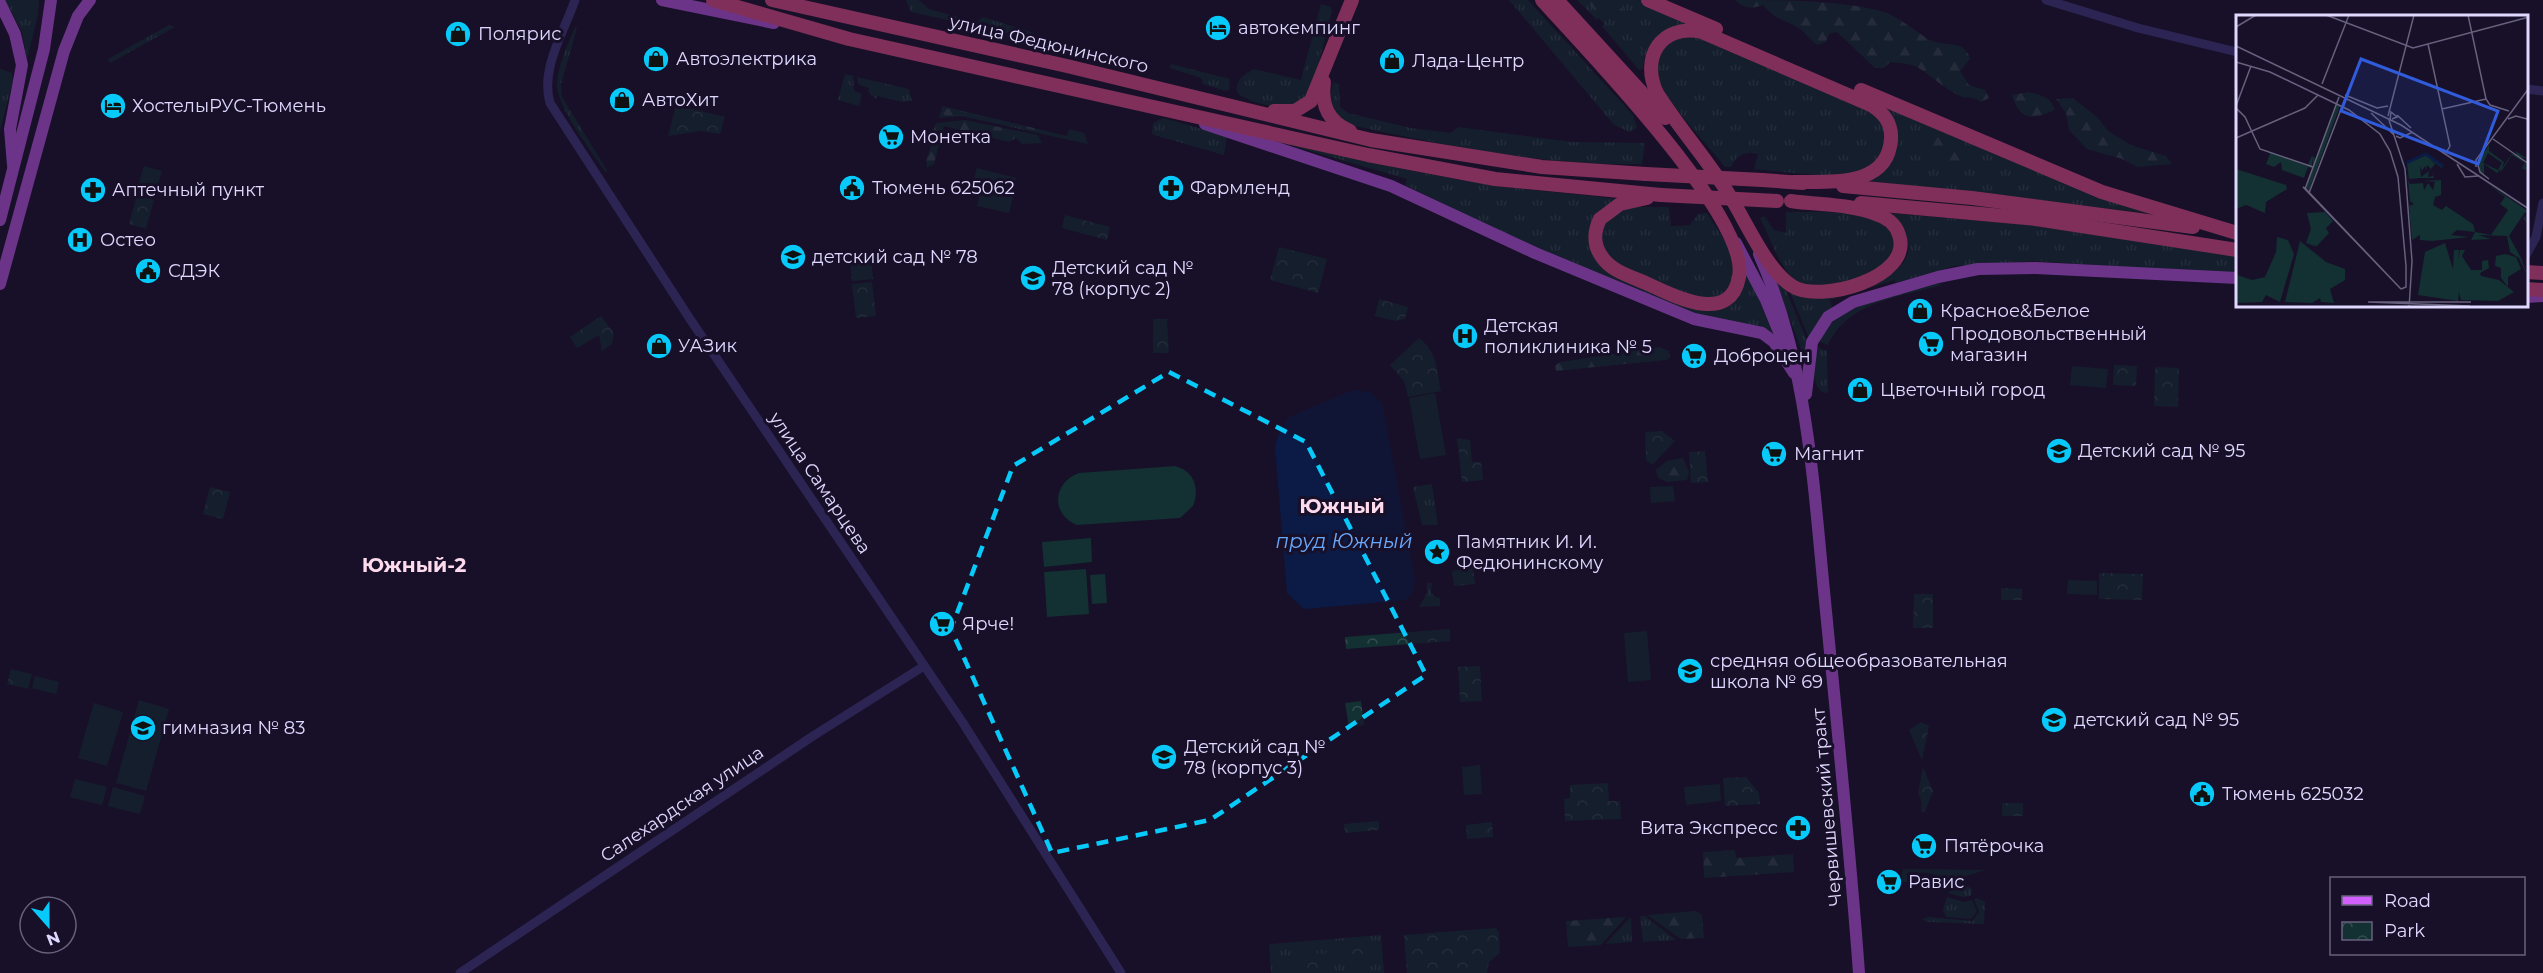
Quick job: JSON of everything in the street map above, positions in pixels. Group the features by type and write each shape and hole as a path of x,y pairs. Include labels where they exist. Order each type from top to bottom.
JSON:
{"highway":[{"path":"713,0 846,38 1346,150 1473,175 1661,195 1859,203 1968,211 2236,250"},
{"name":"улица Федюнинского","path":"772,0 1121,78 1233,108"},
{"path":"1233,108 1288,112 1300,109 1316,93 1352,0"},
{"path":"1542,0 1677,157 1727,227 1736,249 1740,273 1733,290 1717,302 1701,304 1689,302 1613,268 1604,260 1597,248 1595,233 1600,219 1620,204 1661,195"},
{"path":"1557,0 1703,159"},
{"path":"1648,0 2070,180 2126,200 2236,233"},
{"path":"1784,201 1879,214 1892,223 1899,235 1901,247 1897,260 1867,280 1821,292 1802,291 1792,286 1779,274 1686,131 1662,101 1651,79 1649,65 1654,52 1665,38 1678,32 1694,31 1709,35 1870,105 1884,115 1890,126 1890,147 1885,159 1874,171 1852,180 1795,182"},
{"path":"1326,65 1322,95 1329,115 1345,129 1371,140"},
{"path":"1233,108 1371,140 1542,167 1795,182 1983,199 2236,233"},
{"path":"2528,272 2543,273"},
{"path":"2528,289 2543,290"}],"main road":[{"path":"0,220 44,49 51,0"},
{"path":"0,284 66,44 78,16 90,0"},
{"path":"662,0 846,38"},
{"name":"улица Федюнинского","path":"798,0 856,17"},
{"path":"0,3 15,34 22,65 10,129 14,172"},
{"path":"1164,110 1390,186 1535,254 1694,320 1762,333 1779,348 1798,382"},
{"name":"Червишевский тракт","path":"1741,215 1784,315 1805,418 1851,862 1859,973"},
{"name":"Червишевский тракт","path":"1727,227 1766,300 1798,382"},
{"path":"1805,418 1812,342 1828,317 1853,302 1949,274 1988,268 2036,268 2236,278"},
{"path":"2528,297 2543,296"}],"street":[{"name":"улица Самарцева","path":"575,0 549,72 547,87 550,103 621,216 924,666 1121,973"},
{"path":"2046,0 2138,28 2236,52"},
{"path":"2528,89 2543,91"},
{"path":"2528,251 2536,237 2543,203"},
{"name":"Салехардская улица","path":"460,973 813,736 924,666"}],"highlighted area":[{"path":"1169,372 1306,442 1426,675 1210,820 1052,853 951,629 1013,466"}],"green space":[{"path":"5,0 39,0 27,60 22,32"},
{"path":"906,0 919,0 929,9 977,22 983,17 1034,33 1033,39 911,12"},
{"path":"1509,0 1528,0 1633,115 1637,128 1630,132 1614,125"},
{"path":"1577,0 1639,0 1696,24 1676,26 1660,35 1648,49 1643,69 1639,70 1602,26 1604,24 1599,18 1597,20"},
{"path":"1585,0 1614,0 1645,35 1648,44 1643,51 1602,4 1594,9"},
{"path":"1735,0 1831,3 1885,12 1934,42 1963,48 1970,59 1960,71 1969,85 1985,90 1989,98 1981,102 1960,96 1911,65 1890,62 1884,68 1875,68 1837,32 1829,34 1826,42 1818,45 1800,29 1778,18 1763,5 1748,7"},
{"path":"1321,4 1331,7 1332,11 1312,90 1304,103 1270,106 1254,102 1238,94 1238,82 1254,69 1301,80"},
{"path":"169,25 175,27 110,63 108,59"},
{"path":"575,27 577,28 561,84 562,97 608,172 604,170 576,129 559,95 557,85 559,71"},
{"path":"1695,35 1861,105 1877,117 1885,131 1883,149 1879,157 1870,168 1862,173 1840,176 1754,169 1758,154 1749,153 1738,157 1731,167 1725,167 1673,104 1660,82 1658,65 1664,48 1674,39"},
{"path":"1171,64 1230,79 1229,90 1225,91 1203,84 1201,78 1170,68"},
{"path":"0,69 12,73 13,80 0,131"},
{"path":"845,74 853,76 854,91 862,94 859,106 838,100"},
{"path":"857,77 909,89 912,101 902,102 877,96 876,99 868,92 869,88 859,85"},
{"path":"1333,82 1339,84 1340,107 1348,113 1411,128 1451,133 1458,127 1572,142 1645,143 1642,164 1569,162 1533,158 1426,141 1355,126 1342,119 1334,109 1331,97"},
{"path":"2029,92 2048,99 2055,110 2033,117 2023,114 2015,104 2012,95"},
{"path":"2073,98 2098,118 2108,131 2131,145 2166,156 2172,164 2137,167 2122,159 2087,149 2069,130 2066,113 2056,99"},
{"path":"676,105 725,117 720,134 701,131 668,136"},
{"path":"942,106 1067,136 1069,129 1084,133 1088,144 961,116 939,118"},
{"path":"1884,107 2155,214 1869,181 1889,163"},
{"path":"944,108 1034,128 1038,131 962,115 946,116 943,114"},
{"path":"1163,118 1227,136 1224,155 1154,135 1152,133 1153,123"},
{"path":"965,120 1038,135 1042,143 1022,144 1016,138 1009,142 944,126 934,164 927,168 926,160 935,135 933,131 936,123"},
{"path":"1254,135 1370,162 1457,179 1618,199 1596,215 1595,256 1718,307 1745,267 1776,338 1704,318 1520,241 1405,185 1407,179"},
{"path":"1936,135 1947,146 1975,155 1980,164 1959,168 1933,165 1922,152 1928,136"},
{"path":"144,166 162,171 155,194 137,189"},
{"path":"977,168 1016,178 1012,193 973,183"},
{"path":"981,189 1013,196 1009,213 977,206"},
{"path":"137,195 154,200 146,229 129,224"},
{"path":"1632,207 1669,207 1671,226 1690,225 1698,214 1707,213 1733,254 1735,278 1729,287 1713,299 1702,301 1634,274 1616,264 1607,256 1602,247 1600,239 1602,231 1613,217"},
{"path":"1786,212 1835,212 1870,218 1887,228 1893,235 1896,243 1894,252 1881,268 1857,278 1829,285 1805,285 1797,282 1785,269 1760,218 1764,216 1774,230 1786,233"},
{"path":"1888,213 2028,225 2236,256 2236,274 2034,261 1954,266 1896,283 1894,280 1830,300 1832,308 1809,338 1789,290 1807,296 1830,296 1887,276 1903,263 1908,254 1908,243 1899,223"},
{"path":"1065,215 1110,227 1107,240 1062,228"},
{"path":"1279,247 1327,259 1318,293 1270,280"},
{"path":"871,258 873,279 852,281 850,260"},
{"path":"1774,276 1785,288 1808,343 1805,360"},
{"path":"872,282 876,316 856,318 852,284"},
{"path":"1938,282 1942,285 1877,303 1862,310 1837,330 1828,345 1818,341 1827,327 1854,307 1887,295"},
{"path":"1379,299 1408,307 1405,319 1395,321 1375,316"},
{"path":"601,316 614,333 612,344 602,351 599,335 577,348 570,337"},
{"path":"1153,319 1167,319 1169,353 1153,353"},
{"path":"1419,338 1433,355 1441,391 1408,397 1404,381 1390,365"},
{"path":"1659,347 1669,351 1670,358 1556,371 1555,365 1561,362"},
{"path":"1816,347 1827,351 1828,392 1824,393 1815,379"},
{"path":"2114,365 2137,366 2136,386 2113,385"},
{"path":"2072,366 2108,369 2106,388 2070,385"},
{"path":"2155,367 2179,368 2178,407 2154,406"},
{"path":"1435,393 1446,455 1420,459 1409,398"},
{"path":"1662,431 1675,441 1652,465 1646,460 1645,432"},
{"path":"1457,438 1470,440 1472,462 1481,462 1483,480 1462,482"},
{"path":"1705,451 1708,482 1691,483 1689,452"},
{"path":"1683,458 1689,472 1687,480 1667,482 1658,478 1656,470 1667,461"},
{"path":"1175,466 1182,468 1191,476 1196,493 1193,506 1180,518 1077,525 1062,514 1058,498 1060,491 1070,477 1079,473"},
{"path":"1432,484 1438,525 1422,525 1413,487"},
{"path":"1673,486 1675,501 1651,503 1650,487"},
{"path":"210,487 230,492 223,519 203,514"},
{"path":"1091,538 1092,562 1044,567 1042,542"},
{"path":"1473,568 1475,584 1454,586 1452,571"},
{"path":"1086,569 1089,614 1047,617 1044,572"},
{"path":"2099,573 2143,574 2142,600 2099,599"},
{"path":"1105,574 1107,603 1092,604 1090,575"},
{"path":"2068,580 2097,581 2097,595 2067,594"},
{"path":"1427,583 1432,583 1431,592 1440,598 1440,606 1419,607 1427,593"},
{"path":"2001,588 2022,589 2022,600 2001,600"},
{"path":"1914,594 1933,594 1933,628 1913,628"},
{"path":"1450,629 1450,641 1346,649 1345,637"},
{"path":"1647,631 1651,680 1628,682 1624,633"},
{"path":"1480,666 1482,701 1460,702 1458,667"},
{"path":"11,669 32,674 28,689 7,684"},
{"path":"35,676 59,682 56,694 32,688"},
{"path":"139,700 169,709 146,791 116,783"},
{"path":"1361,701 1364,725 1349,727 1345,703"},
{"path":"94,703 123,712 107,766 78,758"},
{"path":"1921,722 1929,726 1922,760 1909,730"},
{"path":"1480,765 1482,794 1464,795 1462,767"},
{"path":"1923,767 1933,791 1925,812 1921,812 1921,800 1918,793"},
{"path":"1746,777 1759,793 1760,804 1725,806 1723,778"},
{"path":"75,779 107,787 102,805 70,797"},
{"path":"1608,783 1609,801 1620,801 1621,819 1565,821 1564,799 1570,798 1570,785"},
{"path":"1720,784 1721,801 1686,805 1684,787"},
{"path":"113,787 145,796 140,814 108,806"},
{"path":"2002,803 2023,803 2023,816 2002,816"},
{"path":"1379,821 1379,830 1345,833 1344,824"},
{"path":"1492,822 1493,837 1467,839 1466,825"},
{"path":"1735,850 1736,858 1793,854 1794,872 1704,878 1703,852"},
{"path":"1903,869 1985,870 1952,879 1930,873 1919,873 1907,882 1900,882"},
{"path":"1966,879 1966,885 1972,889 1971,896 1962,897 1948,893 1957,882"},
{"path":"1947,897 1964,902 1972,900 1977,912 1971,919 1946,917 1943,910"},
{"path":"1974,899 1985,902 1984,924 1927,922 1922,919 1928,917 1972,921 1979,912"},
{"path":"1696,911 1702,915 1704,938 1681,939 1647,915"},
{"path":"1640,916 1645,916 1676,940 1643,942"},
{"path":"1626,917 1601,945 1568,947 1566,921"},
{"path":"1631,917 1632,942 1605,944"},
{"path":"1496,928 1499,932 1500,953 1489,962 1487,973 1407,973 1404,935"},
{"path":"1381,935 1384,973 1271,973 1269,944"},
{"path":"1367,938 1368,959 1352,960 1351,939"},
{"path":"1326,953 1327,969 1292,972 1291,955"}],"water":[{"name":"пруд Южный","path":"1353,390 1370,392 1382,403 1415,580 1412,593 1406,600 1304,609 1287,593 1275,447 1287,418"}],"place":[{"name":"автокемпинг","path":"1218,28"},
{"name":"Полярис","path":"458,34"},
{"name":"Автоэлектрика","path":"656,59"},
{"name":"Лада-Центр","path":"1392,61"},
{"name":"АвтоХит","path":"622,100"},
{"name":"ХостелыРУС-Тюмень","path":"113,106"},
{"name":"Монетка","path":"891,137"},
{"name":"Тюмень 625062","path":"852,188"},
{"name":"Фармленд","path":"1171,188"},
{"name":"Аптечный пункт","path":"93,190"},
{"name":"Остео","path":"80,240"},
{"name":"детский сад № 78","path":"793,257"},
{"name":"СДЭК","path":"148,271"},
{"name":"Детский сад № 78 (корпус 2)","path":"1033,278"},
{"name":"Красное&Белое","path":"1920,311"},
{"name":"Детская поликлиника № 5","path":"1465,336"},
{"name":"Продовольственный магазин","path":"1931,344"},
{"name":"УАЗик","path":"659,346"},
{"name":"Доброцен","path":"1694,356"},
{"name":"Цветочный город","path":"1860,390"},
{"name":"Детский сад № 95","path":"2059,451"},
{"name":"Магнит","path":"1774,454"},
{"name":"Памятник И. И. Федюнинскому","path":"1437,552"},
{"name":"Ярче!","path":"942,624"},
{"name":"средняя общеобразовательная школа № 69","path":"1690,671"},
{"name":"детский сад № 95","path":"2054,720"},
{"name":"гимназия № 83","path":"143,728"},
{"name":"Детский сад № 78 (корпус 3)","path":"1164,757"},
{"name":"Тюмень 625032","path":"2202,794"},
{"name":"Вита Экспресс","path":"1798,828"},
{"name":"Пятёрочка","path":"1924,846"},
{"name":"Равис","path":"1889,882"}],"district":[{"name":"Южный","path":"1342,506"},
{"name":"Южный-2","path":"414,565"}]}
